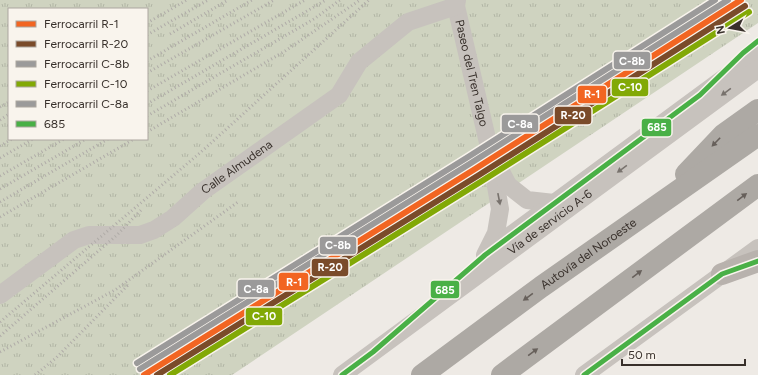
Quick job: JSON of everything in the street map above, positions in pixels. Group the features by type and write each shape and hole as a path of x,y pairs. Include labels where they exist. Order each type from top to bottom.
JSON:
{"highway":[{"path":"651,210 722,136 758,110"},
{"name":"Autovía del Noroeste","path":"422,375 541,287 758,135"},
{"path":"502,375 758,185"}],"main road":[{"path":"722,274 758,261"}],"street":[{"name":"Paseo del Tren Talgo","path":"457,3 489,147 500,209 496,233 485,255"},
{"name":"Calle Almudena","path":"0,295 74,240 89,235 140,235 154,230 173,218 203,192 339,95 359,62 408,22 457,3"},
{"path":"373,352 485,255 758,53"},
{"name":"Vía de servicio A-6","path":"342,375 758,69"},
{"name":"Paseo del Tren Talgo","path":"489,147 508,185 526,200 554,203"},
{"path":"584,375 758,248"}],"green space":[{"path":"0,0 758,0 758,23 232,375 0,375"}],"railway":[{"path":"148,22 187,0"},
{"path":"148,34 208,0"},
{"path":"170,34 228,0"},
{"path":"148,60 252,0"},
{"path":"148,72 274,0"},
{"path":"148,90 305,0"},
{"path":"148,103 326,0"},
{"path":"148,115 314,19 340,0"},
{"path":"148,131 285,51 360,0"},
{"path":"0,322 201,152 369,0"},
{"path":"0,107 8,103"},
{"path":"0,120 8,115"},
{"path":"0,146 10,140"},
{"path":"0,158 31,140"},
{"path":"0,176 62,140"},
{"path":"0,189 84,140"},
{"path":"0,202 106,140"},
{"path":"0,217 132,140"},
{"path":"0,352 115,290 238,202"},
{"path":"0,336 117,235 143,208"},
{"path":"35,375 56,358 128,285"}],"rail line":[{"name":"C-8a","path":"137,363 468,157 715,0"},
{"name":"C-8b","path":"140,369 471,163 728,0"},
{"name":"R-1","path":"144,375 475,169 741,0"},
{"name":"R-20","path":"157,375 479,175 745,6"},
{"name":"C-10","path":"170,375 482,181 749,12"}],"transit line":[{"name":"685","path":"342,375 373,352 485,255 700,95 743,53 758,41"},
{"name":"685","path":"584,375 722,274 758,261"}]}
